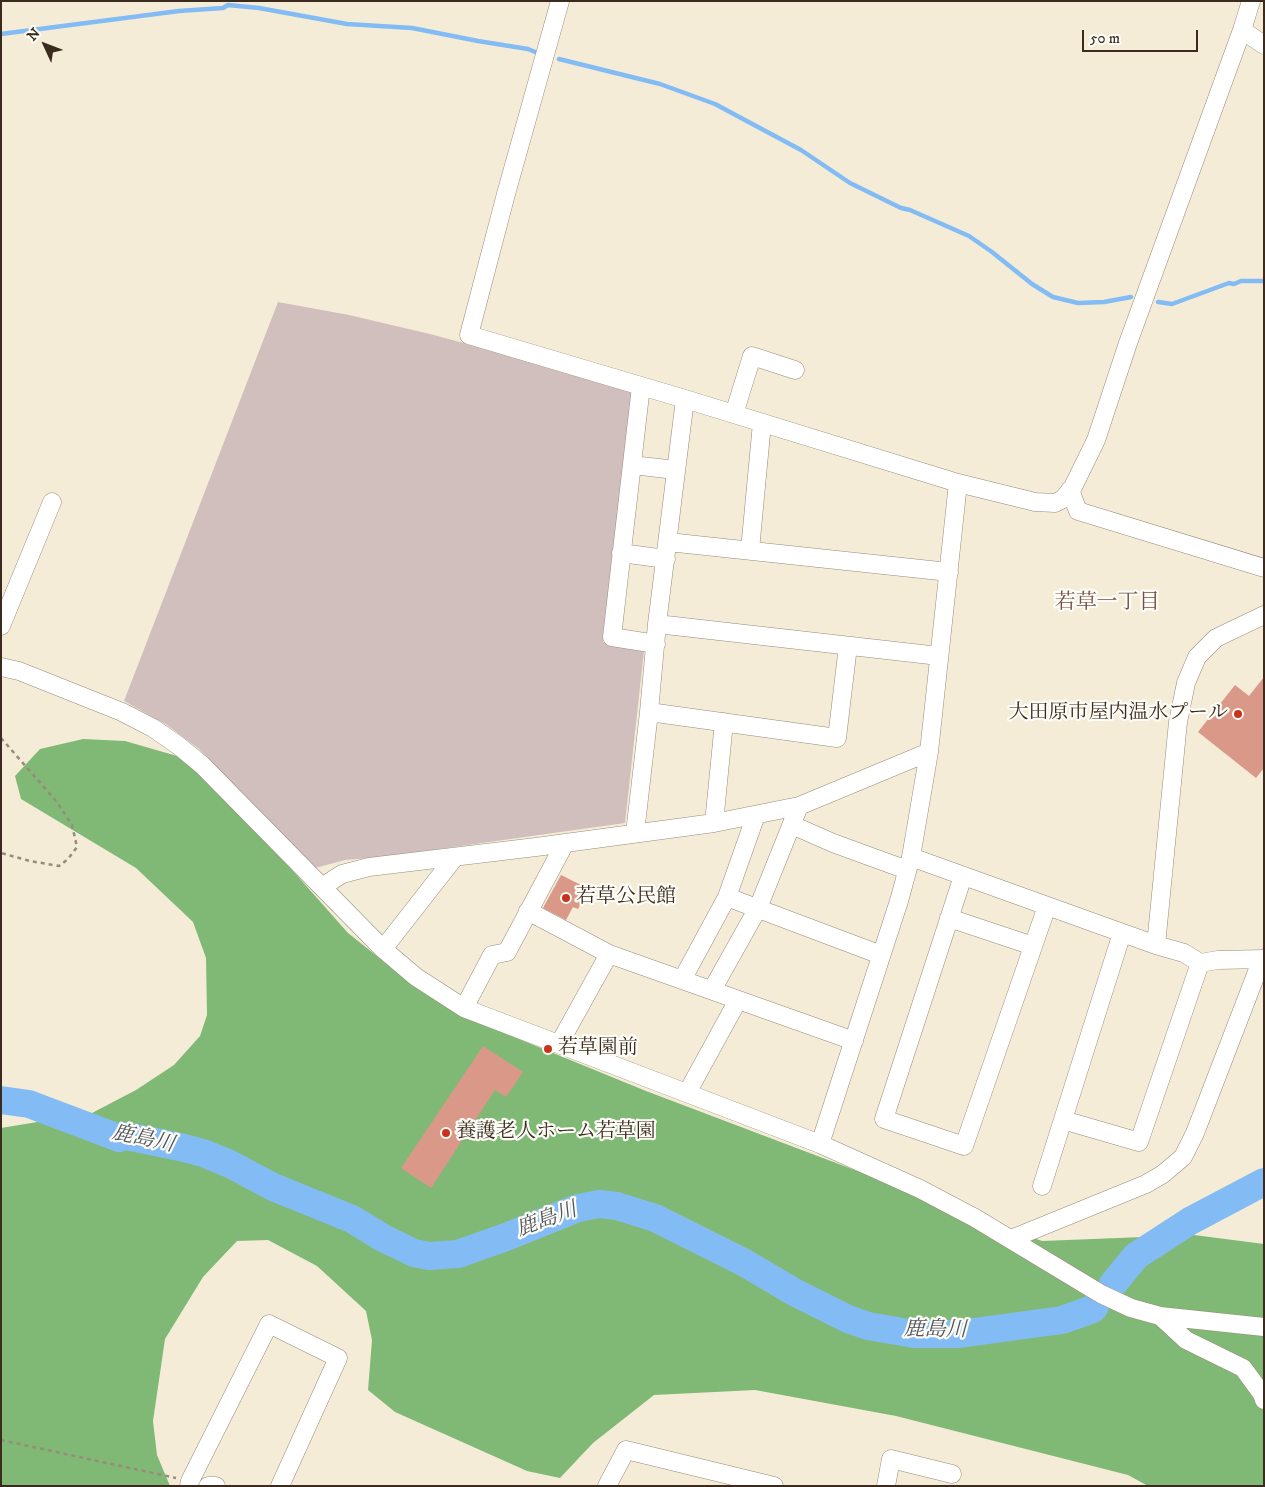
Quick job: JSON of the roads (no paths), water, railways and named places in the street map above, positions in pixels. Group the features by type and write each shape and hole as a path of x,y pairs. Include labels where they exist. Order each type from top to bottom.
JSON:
{"street":[{"path":"560,1 469,335 958,482 1035,502 1055,503 1063,499 1070,490 1096,440 1128,342 1251,1"},
{"path":"1242,30 1264,45"},
{"path":"734,414 752,356 795,370"},
{"path":"641,386 612,637 656,644"},
{"path":"635,833 685,399"},
{"path":"750,550 762,422"},
{"path":"632,465 676,470"},
{"path":"820,1144 909,863 929,752 958,482"},
{"path":"1070,490 1078,511 1264,568"},
{"path":"1,626 52,502"},
{"path":"668,542 949,572"},
{"path":"621,554 666,559"},
{"path":"1156,945 1178,722 1186,683 1197,657 1216,638 1264,615"},
{"path":"658,624 940,656"},
{"path":"649,712 837,738 848,646"},
{"path":"1,667 19,671 122,712 153,728 179,746 202,765 383,949 416,977 464,1008 820,1144 920,1189 1011,1239 1100,1294 1131,1308 1160,1316 1264,1327"},
{"path":"714,823 724,722"},
{"path":"322,887 342,874 369,866 455,857 714,823 799,806 929,752"},
{"path":"712,990 758,908 799,806"},
{"path":"682,980 727,897 756,815"},
{"path":"792,824 833,843 963,876 1156,945 1184,953 1200,963 1218,960 1263,959 1195,1133 1182,1157 1164,1174 1146,1184 1011,1239"},
{"path":"464,1008 492,955 507,952 565,843"},
{"path":"383,949 455,857"},
{"path":"963,876 884,1119 964,1146 1047,906"},
{"path":"727,897 881,955"},
{"path":"528,911 608,954 854,1040"},
{"path":"949,918 1033,946"},
{"path":"1042,1186 1122,933"},
{"path":"559,1044 608,954"},
{"path":"1063,1120 1139,1142 1200,963"},
{"path":"687,1093 738,1000"},
{"path":"1160,1316 1186,1340 1243,1368 1262,1394 1264,1400"},
{"path":"189,1483 269,1324 338,1358 280,1486"},
{"path":"607,1486 626,1450 774,1486"},
{"path":"886,1486 891,1459 952,1474"},
{"path":"208,1486 216,1486"}],"waterway":[{"path":"1,34 179,11 223,8 228,5 259,8 347,24 412,28 528,49 540,54"},
{"path":"559,59 660,84 715,104 801,150 850,183 901,208 910,210 969,236 1032,284 1053,297 1078,303 1104,302 1131,297"},
{"path":"1158,302 1172,304 1229,283 1264,281"},
{"name":"鹿島川","path":"1,1100 29,1104 119,1138 126,1136 203,1153 230,1164 273,1187 352,1219 383,1238 414,1253 429,1256 458,1254 578,1208 599,1204 617,1206 655,1218 745,1263 794,1292 848,1319 868,1326 914,1334 959,1334 1062,1320 1093,1309 1095,1306"},
{"name":"鹿島川","path":"1113,1284 1136,1256 1190,1221 1264,1182"}],"place":[{"name":"大田原市屋内温水プール","path":"1238,714"},
{"name":"若草公民館","path":"566,898"},
{"name":"若草園前","path":"548,1049"},
{"name":"養護老人ホーム若草園","path":"446,1133"}],"district":[{"name":"若草一丁目","path":"1107,604"}]}
